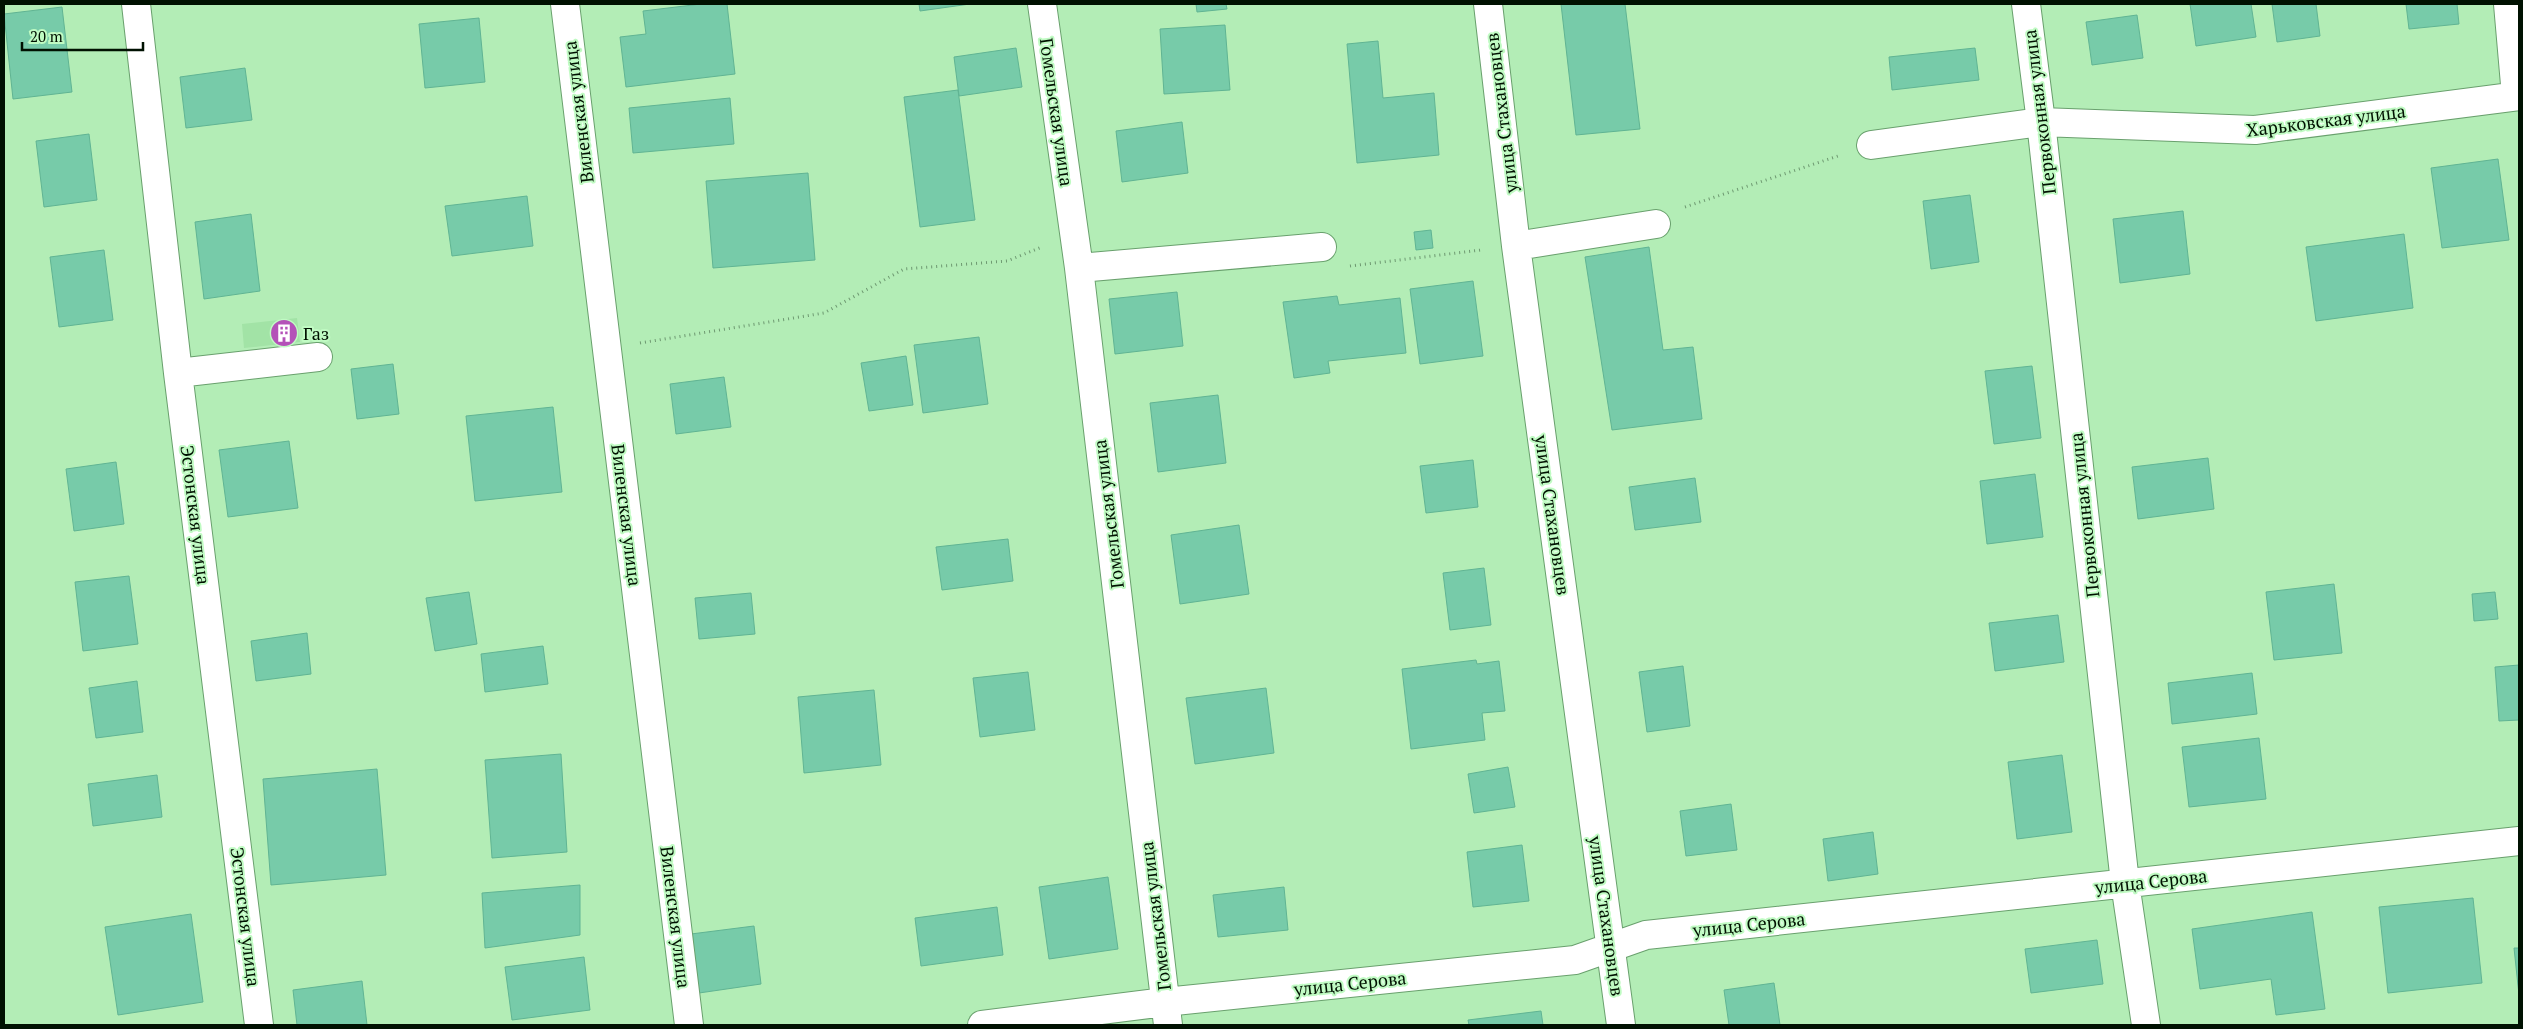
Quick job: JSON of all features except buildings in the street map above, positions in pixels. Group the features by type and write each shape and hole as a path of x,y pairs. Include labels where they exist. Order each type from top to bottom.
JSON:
{"street":[{"name":"Эстонская улица","path":"136,4 178,373 259,1025"},
{"name":"Виленская улица","path":"565,4 689,1025"},
{"name":"Гомельская улица","path":"1042,4 1075,234 1166,1014"},
{"name":"улица Стахановцев","path":"1488,4 1516,246 1621,1025"},
{"name":"Первоконная улица","path":"2026,4 2042,122 2125,883 2146,1025"},
{"path":"2508,4 2518,96"},
{"name":"Харьковская улица","path":"1871,145 2042,122 2254,130 2518,96"},
{"path":"1516,246 1656,224"},
{"path":"1079,268 1322,247"},
{"path":"178,373 318,357"},
{"name":"улица Серова","path":"982,1025 1166,1014 1575,960 1646,935 2519,841"}],"path":[{"path":"1656,224 1691,204 1871,145"},
{"path":"606,348 824,314 904,268 1007,262 1075,234"},
{"path":"1322,247 1331,268 1516,246"}],"shaded area":[{"path":"297,318 300,342 244,348 242,324"}],"place":[{"name":"Газ","path":"284,333"}]}
